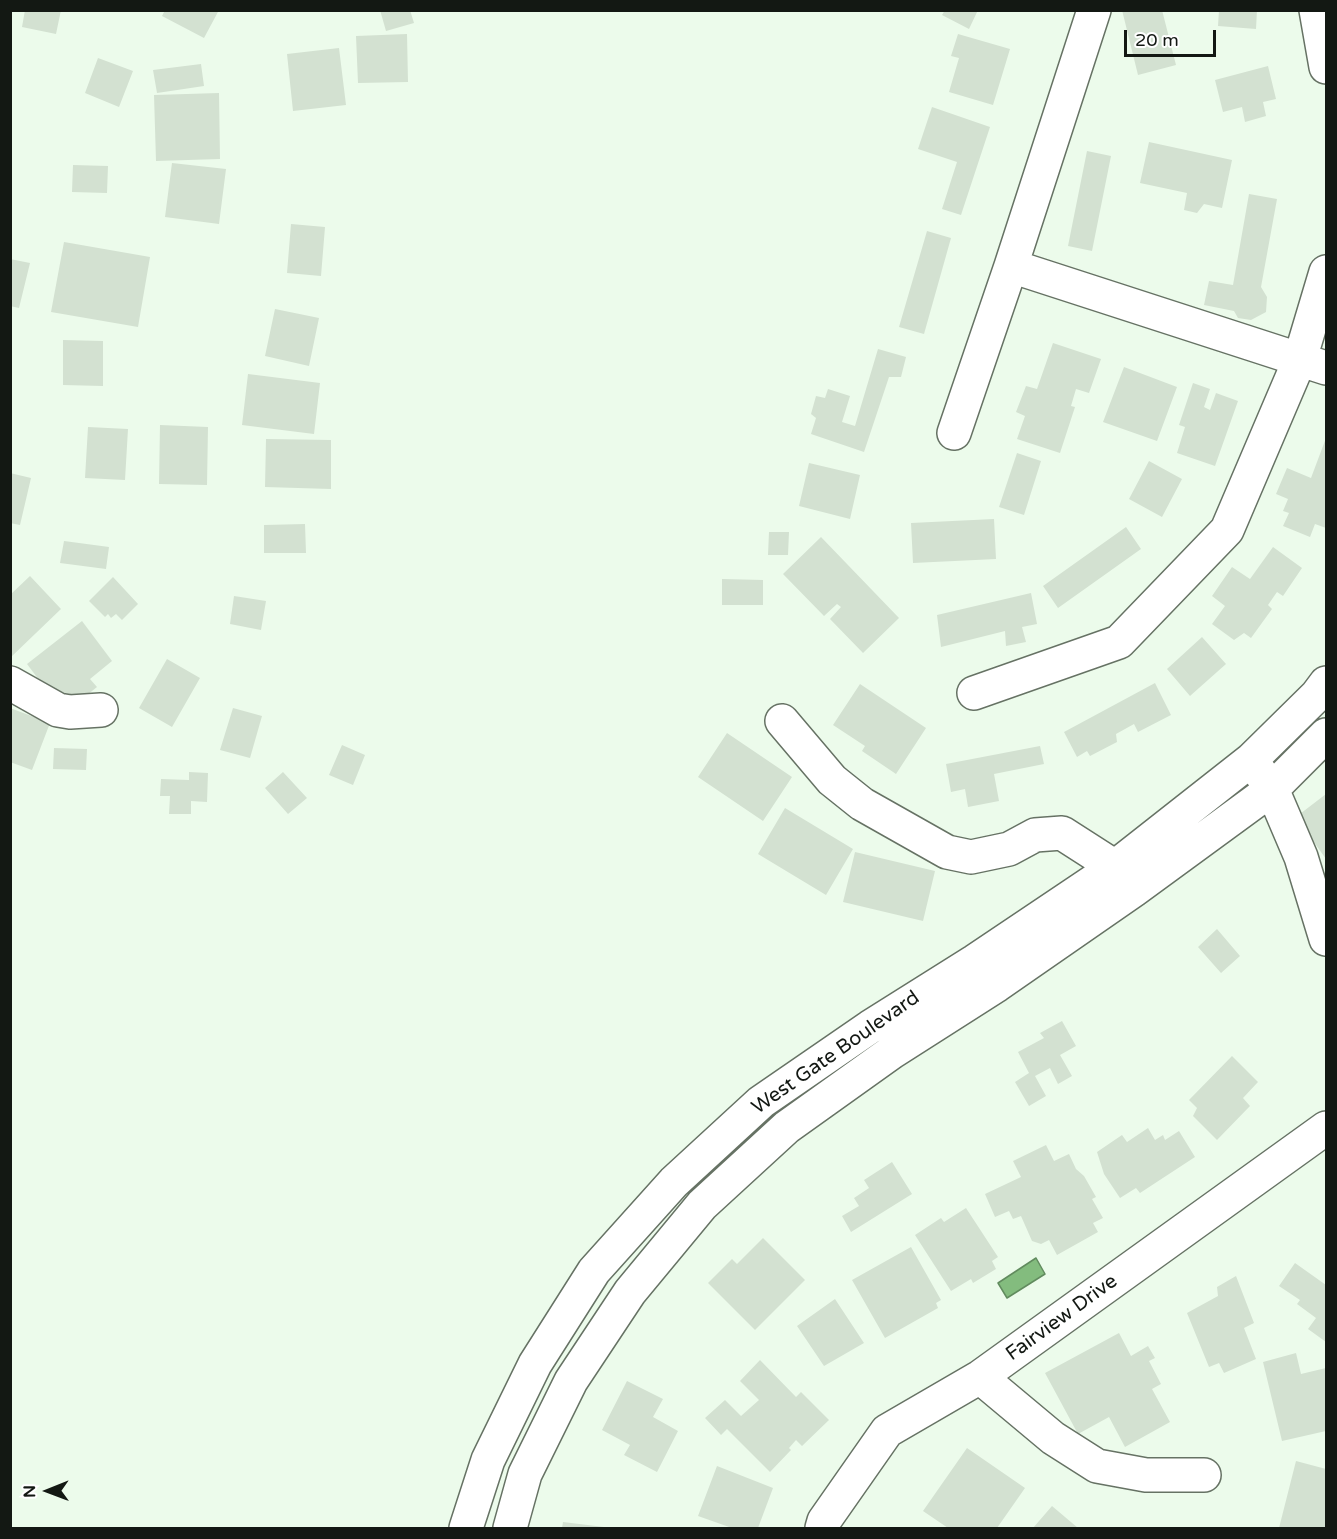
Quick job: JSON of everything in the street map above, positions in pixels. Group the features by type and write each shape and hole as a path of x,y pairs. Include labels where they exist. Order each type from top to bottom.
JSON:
{"street":[{"path":"954,433 1094,10"},
{"path":"1316,10 1326,67"},
{"path":"1011,266 1313,363"},
{"path":"974,693 1119,642 1227,530 1313,363 1326,272"},
{"path":"10,683 58,710 70,712 101,710"},
{"name":"West Gate Boulevard","path":"466,1528 488,1460 535,1364 594,1271 674,1182 761,1102 870,1026 975,961 1115,867 1251,760 1317,695 1326,683"},
{"path":"782,721 832,780 862,804 947,852 971,857 1009,849 1035,835 1062,833 1115,867"},
{"name":"West Gate Boulevard","path":"510,1528 525,1474 571,1381 630,1292 702,1205 787,1127 891,1052 998,985 1134,890 1272,789 1326,735"},
{"path":"1251,760 1272,789 1301,857 1326,939"},
{"name":"Fairview Drive","path":"822,1528 824,1521 887,1431 980,1377 1326,1128"},
{"path":"980,1377 1053,1438 1097,1466 1146,1475 1204,1475"}],"shaded area":[{"path":"1036,1258 1045,1274 1007,1298 998,1283"}],"building":[{"path":"25,10 61,10 56,34 22,27"},
{"path":"165,10 219,10 204,38 162,16"},
{"path":"380,10 410,10 414,23 386,31"},
{"path":"945,10 978,10 969,29 942,15"},
{"path":"1122,10 1162,10 1176,65 1138,75"},
{"path":"1219,10 1257,10 1256,29 1218,26"},
{"path":"407,34 408,82 358,83 356,36"},
{"path":"958,34 1010,49 993,105 949,92 959,58 951,56"},
{"path":"339,48 346,105 293,111 287,54"},
{"path":"98,58 133,71 119,107 85,93"},
{"path":"201,64 204,86 157,93 153,70"},
{"path":"1268,66 1276,99 1263,102 1266,116 1245,122 1242,107 1223,112 1215,80"},
{"path":"219,93 220,159 156,161 154,95"},
{"path":"932,107 990,127 961,215 942,209 957,162 918,149"},
{"path":"1149,142 1232,160 1222,208 1204,204 1197,213 1184,210 1187,193 1140,183"},
{"path":"1087,151 1111,156 1092,251 1068,246"},
{"path":"172,163 226,169 219,224 165,217"},
{"path":"73,165 108,166 107,193 72,192"},
{"path":"1249,194 1277,199 1261,287 1267,297 1266,312 1251,320 1238,318 1234,311 1204,305 1209,281 1233,285"},
{"path":"291,224 325,227 321,276 287,273"},
{"path":"927,231 951,238 924,334 899,327"},
{"path":"64,242 150,257 138,327 51,312"},
{"path":"10,259 30,263 19,308 10,306"},
{"path":"275,309 319,318 309,366 265,356"},
{"path":"63,340 103,341 103,386 63,385"},
{"path":"1053,343 1101,359 1089,393 1076,389 1071,406 1075,407 1060,453 1017,439 1025,416 1016,412 1026,386 1037,389"},
{"path":"878,349 906,357 901,377 889,377 864,452 811,434 816,418 811,414 816,396 825,398 828,389 850,396 842,422 855,426"},
{"path":"1124,367 1177,387 1157,441 1103,422"},
{"path":"248,374 320,383 314,434 242,425"},
{"path":"1193,383 1210,389 1204,407 1210,410 1216,393 1238,401 1215,466 1177,453 1185,427 1179,425"},
{"path":"160,425 208,427 207,485 159,484"},
{"path":"88,427 128,429 125,480 85,478"},
{"path":"1326,438 1326,528 1315,524 1310,537 1283,526 1289,513 1283,511 1288,499 1276,494 1287,468 1311,478"},
{"path":"266,439 331,440 331,489 265,487"},
{"path":"1017,453 1041,461 1024,515 999,507"},
{"path":"1149,461 1182,479 1162,517 1129,499"},
{"path":"809,463 860,475 850,519 799,506"},
{"path":"10,473 31,478 20,525 10,523"},
{"path":"994,519 996,559 913,563 911,523"},
{"path":"305,524 306,553 264,553 264,525"},
{"path":"1126,527 1141,549 1058,608 1043,586"},
{"path":"769,532 789,532 788,555 768,555"},
{"path":"821,537 899,618 863,653 830,619 841,607 837,604 824,616 783,574"},
{"path":"64,541 109,547 106,569 60,563"},
{"path":"1273,547 1302,568 1283,596 1277,592 1268,605 1272,609 1251,638 1244,633 1234,640 1212,624 1225,606 1212,596 1232,567 1250,579"},
{"path":"30,576 61,609 10,658 10,595"},
{"path":"113,577 138,604 122,620 116,614 111,618 108,614 105,617 89,601"},
{"path":"722,579 763,580 763,605 722,605"},
{"path":"1031,593 1037,624 1022,627 1026,642 1006,646 1005,631 941,647 937,615"},
{"path":"234,596 266,601 261,630 230,624"},
{"path":"82,621 112,661 90,679 97,687 77,703 70,694 57,704 27,664"},
{"path":"1202,637 1226,664 1190,696 1167,669"},
{"path":"167,659 200,678 172,727 139,708"},
{"path":"1155,683 1171,715 1138,732 1134,724 1116,734 1117,742 1090,756 1087,751 1077,757 1064,732"},
{"path":"860,684 926,728 896,774 862,751 865,746 833,725"},
{"path":"10,708 50,723 32,770 10,762"},
{"path":"233,708 262,716 250,758 220,750"},
{"path":"727,733 792,777 763,821 698,777"},
{"path":"342,745 365,755 353,785 329,775"},
{"path":"1040,746 1044,764 994,774 999,801 968,807 965,789 951,792 946,764"},
{"path":"54,748 87,749 86,770 53,769"},
{"path":"189,772 208,773 207,802 191,801 191,814 169,814 170,796 160,796 161,779 189,780"},
{"path":"283,772 307,798 288,814 265,788"},
{"path":"1326,794 1326,859 1296,817"},
{"path":"785,808 853,849 826,895 758,854"},
{"path":"855,852 935,871 923,921 843,902"},
{"path":"1217,929 1240,956 1221,973 1198,947"},
{"path":"1062,1021 1076,1046 1060,1055 1072,1076 1058,1084 1050,1068 1035,1076 1046,1096 1029,1106 1015,1082 1029,1073 1018,1052 1044,1038 1040,1033"},
{"path":"1232,1056 1258,1082 1243,1098 1250,1106 1217,1140 1193,1116 1197,1108 1189,1100"},
{"path":"1148,1128 1155,1140 1163,1135 1165,1140 1179,1131 1195,1157 1140,1193 1136,1188 1120,1198 1104,1174 1097,1152 1122,1135 1127,1142"},
{"path":"1046,1145 1054,1161 1069,1154 1076,1169 1084,1176 1096,1197 1092,1199 1103,1218 1093,1223 1098,1232 1057,1255 1049,1240 1041,1244 1032,1241 1021,1216 1013,1219 1009,1211 995,1217 985,1194 1021,1177 1013,1161"},
{"path":"892,1162 912,1194 851,1232 842,1216 859,1206 854,1198 869,1188 864,1180"},
{"path":"966,1208 998,1257 992,1261 996,1269 973,1283 971,1279 951,1291 915,1235 941,1218 944,1222"},
{"path":"763,1238 805,1280 755,1330 708,1283 732,1259 737,1264"},
{"path":"911,1247 941,1300 936,1303 938,1308 885,1338 852,1280"},
{"path":"1295,1263 1326,1285 1326,1342 1308,1329 1316,1318 1297,1304 1300,1300 1279,1286"},
{"path":"1236,1276 1254,1323 1244,1328 1256,1359 1224,1373 1219,1363 1209,1367 1187,1313 1218,1296 1217,1287"},
{"path":"835,1299 864,1343 824,1366 797,1326"},
{"path":"1119,1333 1131,1356 1148,1346 1155,1358 1149,1361 1161,1384 1152,1389 1170,1422 1125,1447 1109,1417 1078,1434 1045,1373"},
{"path":"1296,1353 1301,1374 1326,1368 1326,1431 1282,1441 1263,1362"},
{"path":"760,1360 796,1397 801,1392 829,1420 802,1446 796,1440 789,1448 791,1450 770,1472 727,1429 721,1435 705,1418 725,1400 741,1416 759,1400 740,1381"},
{"path":"627,1381 663,1399 653,1417 678,1431 657,1472 624,1455 630,1445 602,1430"},
{"path":"967,1448 1025,1488 997,1528 948,1528 923,1511"},
{"path":"1296,1461 1326,1469 1326,1528 1279,1528"},
{"path":"717,1466 773,1488 758,1528 732,1528 698,1516"},
{"path":"1052,1506 1078,1528 1033,1528"},
{"path":"563,1522 604,1527 604,1528 562,1528"}]}
